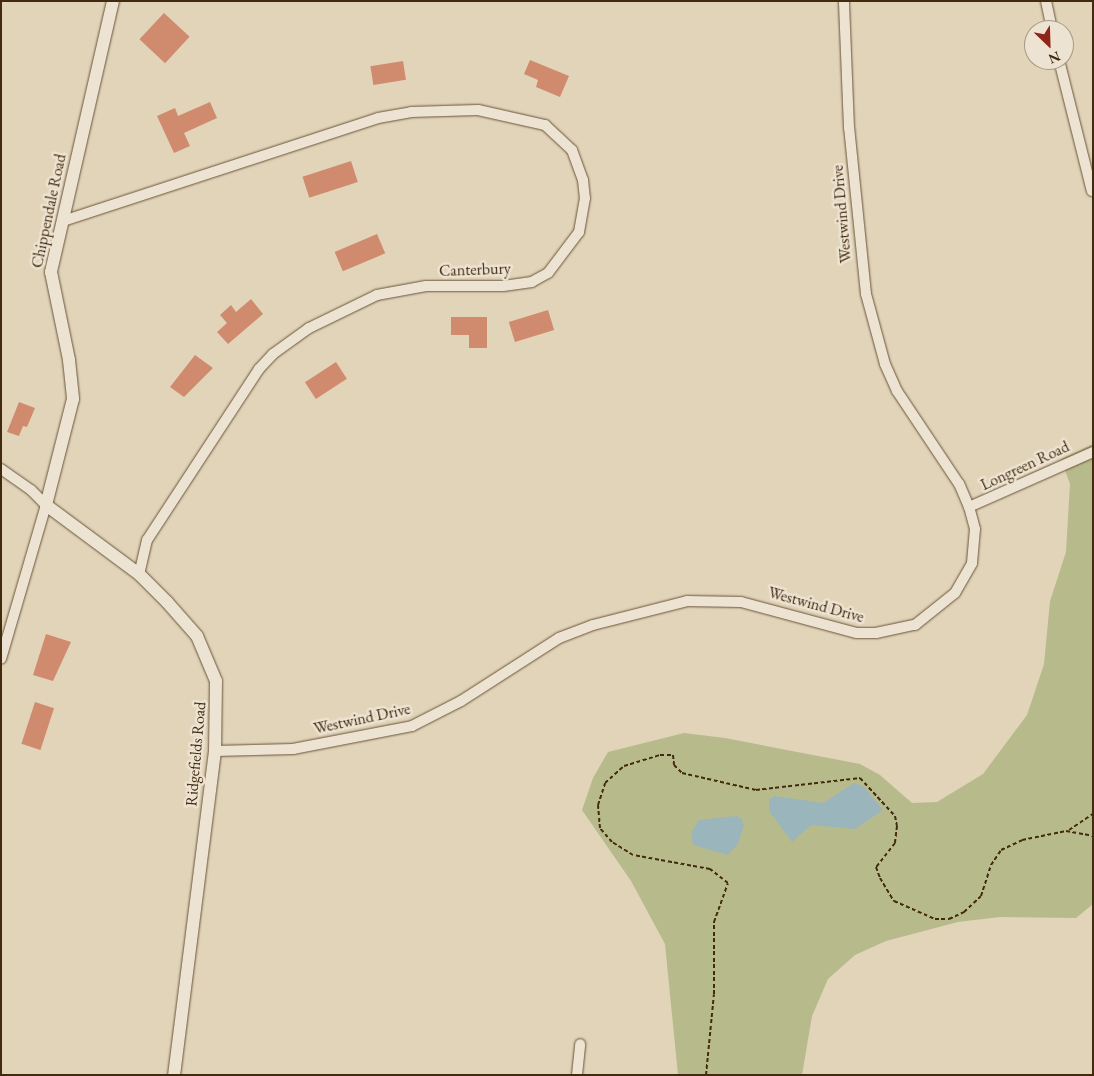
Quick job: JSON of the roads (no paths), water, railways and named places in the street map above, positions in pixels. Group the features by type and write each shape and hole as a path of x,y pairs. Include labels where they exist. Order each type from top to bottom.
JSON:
{"street":[{"name":"Chippendale Road","path":"1,659 46,505 73,399 69,360 51,272 113,1"},
{"name":"Westwind Drive","path":"215,751 293,749 412,726 460,701 560,638 593,625 687,601 741,602 857,633 915,624 955,593 972,563 975,529 969,508 959,484 896,390 876,335 860,261 844,1"},
{"path":"1046,1 1050,20"},
{"path":"1062,70 1092,190"},
{"name":"Canterbury","path":"63,222 370,121 411,112 478,110 545,125 572,150 583,180 585,198 579,232 548,273 532,282 503,286 426,286 377,296 309,328 273,354 259,369 146,540 139,574"},
{"name":"Longreen Road","path":"969,508 1093,452"},
{"name":"Ridgefields Road","path":"1,469 139,574 205,650 218,692 215,751 174,1075"},
{"path":"577,1075 580,1044"}],"water":[{"path":"854,783 864,787 883,810 855,829 811,825 792,842 769,811 769,799 775,796 823,803"},
{"path":"736,816 741,818 744,825 738,844 728,855 693,845 691,833 699,820"}]}
